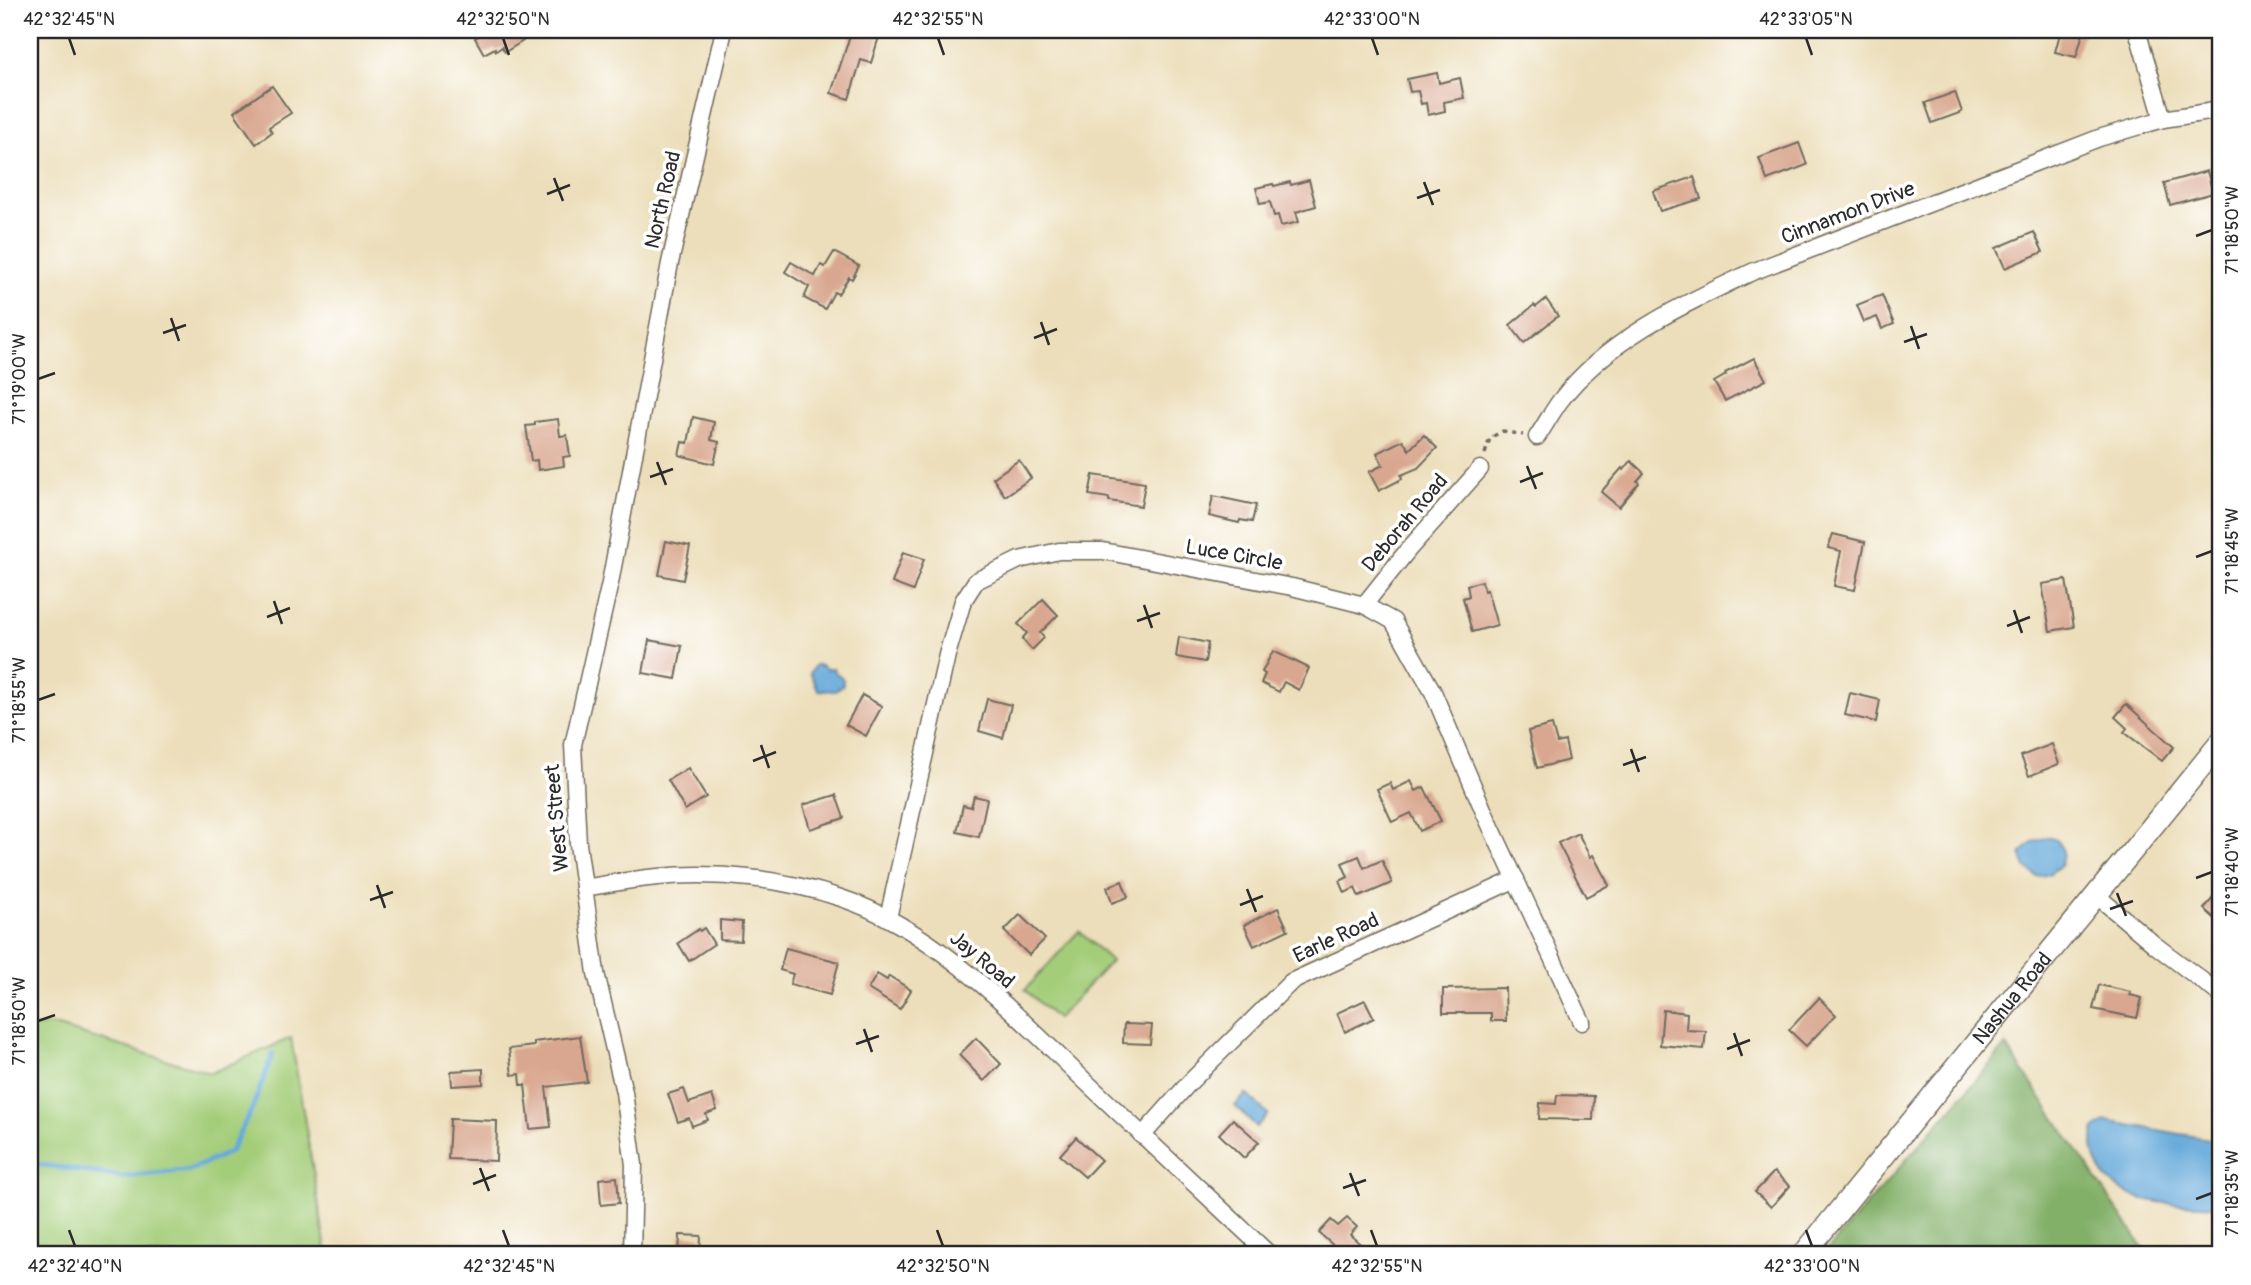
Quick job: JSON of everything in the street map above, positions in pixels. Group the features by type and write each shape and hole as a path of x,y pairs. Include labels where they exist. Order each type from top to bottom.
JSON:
{"main road":[{"name":"Nashua Road","path":"1803,1255 2221,741"}],"street":[{"name":"North Road","path":"648,380 670,263 724,30"},
{"path":"2137,30 2163,119"},
{"name":"Cinnamon Drive","path":"1537,438 1560,401 1584,374 1645,328 1704,295 1764,268 2099,138 2163,119 2221,110"},
{"name":"West Street","path":"632,1255 635,1165 624,1092 596,973 578,844 573,745 610,583 648,380"},
{"name":"Deborah Road","path":"1364,605 1408,550 1480,469"},
{"name":"Luce Circle","path":"888,918 947,655 963,601 976,581 1019,560 1059,551 1103,551 1292,587 1364,605 1393,621 1427,680 1485,814 1582,1022"},
{"name":"Jay Road","path":"584,888 659,877 746,878 802,887 842,898 888,918 924,939 992,995 1270,1255"},
{"name":"Earle Road","path":"1142,1136 1190,1083 1291,982 1516,879"},
{"path":"2096,895 2155,945 2221,995"}],"path":[{"path":"1480,469 1490,438 1503,431 1537,438"}],"green space":[{"path":"1079,931 1111,961 1057,1019 1025,990"},
{"path":"51,1025 211,1073 291,1038 327,1255 30,1255 30,1028"},
{"path":"2006,1046 2148,1255 1823,1255"}],"water":[{"path":"815,665 826,669 833,668 843,679 843,685 835,691 818,690 810,673"},
{"path":"2047,837 2057,840 2063,851 2061,865 2049,874 2037,877 2026,868 2021,853 2033,842"},
{"path":"1246,1094 1268,1114 1257,1127 1235,1106"},
{"path":"2106,1121 2221,1141 2221,1206 2155,1202 2125,1192 2112,1183 2096,1161 2093,1140 2095,1129"}],"building":[{"path":"488,30 516,30 523,41 505,52 502,47 484,54 475,38"},
{"path":"852,30 881,30 871,63 861,60 849,99 831,93"},
{"path":"2061,30 2084,30 2076,57 2055,52"},
{"path":"1437,73 1439,83 1460,78 1464,98 1444,102 1445,111 1428,115 1426,103 1421,104 1418,91 1410,92 1407,79"},
{"path":"272,86 291,113 269,127 272,132 256,144 234,112"},
{"path":"1955,92 1962,112 1932,123 1925,103"},
{"path":"1799,143 1807,165 1767,180 1759,158"},
{"path":"2207,171 2213,193 2170,205 2164,183"},
{"path":"1694,177 1701,199 1660,211 1653,191"},
{"path":"1309,180 1316,206 1296,212 1299,222 1281,226 1278,215 1274,216 1270,202 1260,204 1256,188 1290,182 1291,185"},
{"path":"2034,232 2043,252 2005,268 1996,248"},
{"path":"834,252 859,266 852,279 849,277 838,294 834,292 825,309 804,298 809,287 785,272 791,262 815,276 821,265 825,267"},
{"path":"1882,295 1894,324 1882,329 1877,317 1864,322 1857,305"},
{"path":"1546,299 1558,316 1524,343 1510,325 1534,305 1536,307"},
{"path":"1754,358 1766,380 1725,401 1714,382"},
{"path":"693,417 714,422 711,440 719,442 714,464 679,455 682,442 688,443"},
{"path":"558,419 560,436 567,435 570,456 563,457 564,466 538,470 537,460 531,461 526,426"},
{"path":"1424,435 1437,448 1418,468 1401,475 1402,479 1379,491 1369,472 1383,465 1377,453 1403,440 1409,450"},
{"path":"1019,460 1031,478 1005,496 993,478"},
{"path":"1631,461 1644,473 1619,507 1601,492"},
{"path":"1093,475 1145,483 1141,506 1089,495"},
{"path":"1213,496 1256,505 1252,522 1240,520 1239,523 1209,516"},
{"path":"1833,534 1865,542 1855,590 1834,586 1841,551 1828,548"},
{"path":"666,541 690,546 683,580 659,575"},
{"path":"903,552 924,559 913,591 892,583"},
{"path":"2066,580 2074,627 2050,631 2042,584"},
{"path":"1482,581 1497,625 1472,632 1463,598 1469,596 1467,585"},
{"path":"1043,599 1058,615 1040,633 1044,638 1032,650 1022,639 1027,633 1018,624"},
{"path":"1179,637 1208,643 1205,662 1176,657"},
{"path":"649,640 682,646 676,679 643,673"},
{"path":"1273,651 1309,668 1299,690 1284,682 1279,692 1261,683 1265,674 1262,672"},
{"path":"1850,693 1880,700 1876,722 1845,715"},
{"path":"862,695 882,706 866,736 846,725"},
{"path":"987,699 1011,705 1003,738 979,731"},
{"path":"2126,704 2174,747 2162,761 2124,732 2127,728 2115,717"},
{"path":"1552,725 1557,743 1565,741 1569,760 1537,768 1528,731"},
{"path":"2052,744 2059,764 2029,776 2021,756"},
{"path":"688,768 706,797 685,810 668,780"},
{"path":"1411,781 1416,791 1424,787 1441,821 1420,831 1411,813 1392,822 1377,789 1390,783 1393,790"},
{"path":"836,795 844,818 810,829 803,805"},
{"path":"974,796 987,799 979,837 957,832 963,805 971,807"},
{"path":"1578,833 1609,885 1586,897 1558,843"},
{"path":"1359,856 1364,868 1382,860 1392,883 1359,897 1355,888 1345,893 1340,881 1348,877 1342,863"},
{"path":"1122,881 1128,897 1112,903 1107,887"},
{"path":"2221,888 2221,924 2204,909"},
{"path":"1278,908 1288,930 1254,946 1244,925"},
{"path":"1020,915 1045,939 1029,955 1004,931"},
{"path":"720,920 742,922 741,941 720,940"},
{"path":"704,928 714,944 689,961 678,943"},
{"path":"786,948 839,962 830,995 790,984 793,974 780,970"},
{"path":"877,974 887,980 889,976 911,990 900,1009 868,989"},
{"path":"2099,985 2131,992 2130,995 2142,998 2137,1018 2093,1009"},
{"path":"1505,988 1506,1021 1491,1021 1491,1013 1443,1013 1443,989"},
{"path":"1819,998 1836,1015 1806,1046 1789,1030"},
{"path":"1365,1000 1374,1018 1345,1032 1337,1013"},
{"path":"1663,1010 1687,1013 1686,1030 1706,1031 1704,1049 1660,1045"},
{"path":"1124,1024 1152,1025 1150,1044 1123,1043"},
{"path":"580,1036 587,1082 546,1087 551,1127 530,1129 525,1085 521,1085 520,1074 512,1075 509,1049 534,1046 534,1042"},
{"path":"976,1038 1001,1064 984,1081 959,1055"},
{"path":"483,1069 483,1084 452,1086 451,1071"},
{"path":"684,1089 689,1103 712,1095 717,1110 706,1114 708,1120 692,1126 689,1118 678,1122 668,1094"},
{"path":"1557,1095 1594,1096 1593,1120 1539,1119 1540,1103 1556,1104"},
{"path":"450,1119 497,1121 496,1161 448,1159"},
{"path":"1233,1119 1259,1142 1244,1158 1219,1134"},
{"path":"1076,1137 1101,1160 1085,1177 1060,1155"},
{"path":"1774,1172 1790,1186 1771,1207 1755,1192"},
{"path":"617,1177 619,1203 601,1205 599,1179"},
{"path":"1347,1218 1357,1227 1350,1235 1373,1255 1331,1255 1336,1248 1319,1233 1331,1220 1338,1226"},
{"path":"680,1235 701,1236 700,1255 679,1255"}],"waterway":[{"path":"30,1163 123,1177 190,1170 230,1152 252,1109 273,1054"}]}
